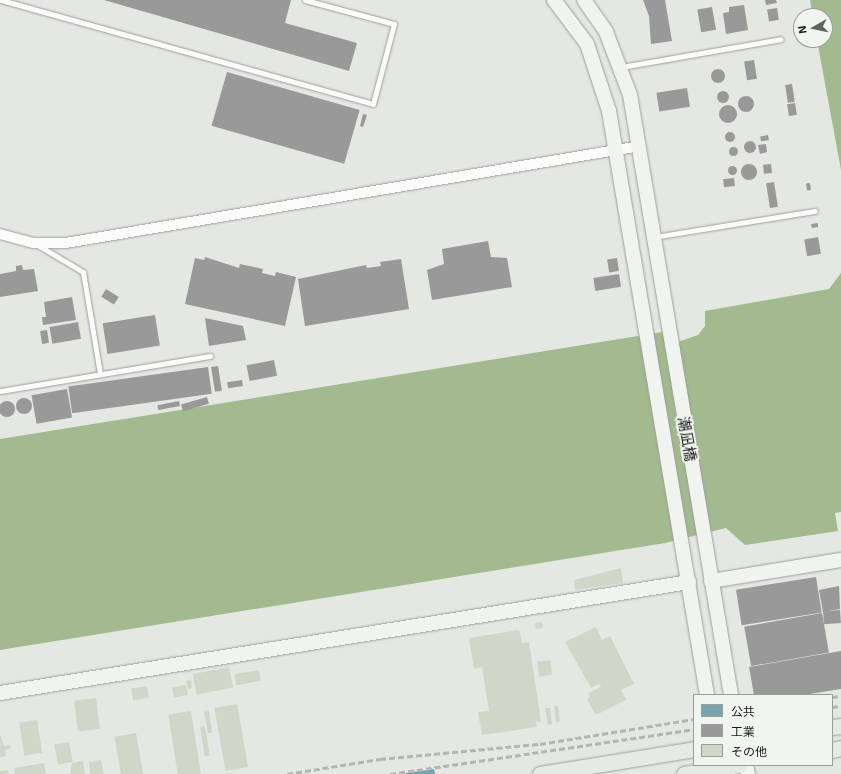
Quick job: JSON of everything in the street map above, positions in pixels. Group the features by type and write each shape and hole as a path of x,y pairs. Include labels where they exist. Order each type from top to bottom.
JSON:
{"main road":[{"path":"540,774 693,749"},
{"path":"684,774 735,766"}],"street":[{"name":"潮凪橋","path":"554,0 587,44 602,80 616,150 688,575 706,694"},
{"name":"潮凪橋","path":"584,0 606,32 621,67 640,146 666,311 731,694"},
{"path":"0,234 33,243 66,244 640,146"},
{"path":"711,580 841,560"},
{"path":"0,693 688,575"}],"lane":[{"path":"1,0 373,104 394,24 305,0"},
{"path":"621,67 781,39"},
{"path":"654,237 815,211"},
{"path":"33,243 83,272 100,374"},
{"path":"0,391 210,356"}],"shaded area":[{"path":"810,0 841,0 841,170 818,48 833,48 833,8 812,8"},
{"path":"841,273 841,512 835,513 838,531 745,545 726,528 665,543 0,650 0,439 669,331 672,344 698,335 705,326 705,311 829,289"}],"building: 公共":[{"path":"434,769 435,774 406,774 406,773"}],"building: 工業":[{"path":"104,0 291,0 285,23 357,43 349,71"},
{"path":"643,0 665,0 672,41 651,44 649,16"},
{"path":"765,0 776,0 777,3 766,5"},
{"path":"744,5 748,30 726,34 723,13 729,12 729,7"},
{"path":"712,7 716,30 701,32 697,10"},
{"path":"777,8 779,20 769,21 767,10"},
{"path":"754,60 757,79 747,80 744,62"},
{"path":"715,69 721,69 725,73 725,79 721,83 715,83 711,79 711,73"},
{"path":"227,72 360,110 344,164 212,126"},
{"path":"792,84 795,102 788,103 785,85"},
{"path":"687,88 690,107 659,112 656,93"},
{"path":"723,91 727,93 729,97 727,101 723,103 719,101 717,97 719,93"},
{"path":"746,96 752,98 754,104 752,110 746,112 740,110 738,104 740,98"},
{"path":"795,103 797,115 789,116 787,104"},
{"path":"728,105 734,108 737,114 734,120 728,123 722,120 719,114 722,108"},
{"path":"363,114 367,115 363,127 360,126"},
{"path":"728,132 732,132 734,133 734,141 728,142 725,139 725,135"},
{"path":"768,135 769,140 761,141 760,137"},
{"path":"748,141 752,141 756,147 752,153 748,153 744,149 744,145"},
{"path":"766,144 767,152 760,154 758,145"},
{"path":"731,147 735,147 737,151 735,155 731,155 729,153 729,149"},
{"path":"749,164 756,169 757,172 752,179 749,180 742,175 741,172 746,165"},
{"path":"771,164 772,173 764,174 763,165"},
{"path":"732,165 737,170 732,175 727,170"},
{"path":"734,178 735,186 724,187 723,179"},
{"path":"774,182 778,207 770,208 766,183"},
{"path":"810,183 811,190 807,190 806,184"},
{"path":"818,223 818,227 812,228 811,224"},
{"path":"818,237 821,254 807,256 804,239"},
{"path":"488,241 491,257 507,258 512,287 432,300 427,270 444,264 442,249"},
{"path":"205,257 239,268 240,264 263,269 262,273 275,276 276,272 296,277 285,326 185,304 195,258 204,260"},
{"path":"617,258 619,271 609,272 607,260"},
{"path":"401,259 409,309 305,326 298,279 366,265 367,268 381,266 380,262"},
{"path":"22,265 23,270 34,269 38,291 0,297 0,274 16,271 16,266"},
{"path":"619,274 621,287 595,291 593,278"},
{"path":"106,289 119,297 114,305 101,297"},
{"path":"72,297 76,320 43,325 42,317 46,317 44,302"},
{"path":"155,315 160,346 108,354 103,323"},
{"path":"205,318 243,326 246,340 209,346"},
{"path":"78,322 81,339 52,344 49,327"},
{"path":"47,330 49,343 42,344 40,331"},
{"path":"274,360 277,376 250,381 247,365"},
{"path":"218,366 222,391 215,392 211,367"},
{"path":"208,367 212,394 72,413 68,387"},
{"path":"242,380 243,386 228,388 227,382"},
{"path":"67,389 72,418 37,424 32,395"},
{"path":"207,397 209,404 183,411 181,404"},
{"path":"24,398 30,400 32,406 30,412 24,414 18,412 16,406 18,400"},
{"path":"7,401 13,403 15,409 13,415 7,417 1,415 -1,409 1,403"},
{"path":"179,401 180,406 158,410 157,405"},
{"path":"816,577 822,613 742,625 736,590"},
{"path":"839,586 840,609 823,612 819,590"},
{"path":"840,610 841,623 824,624 823,611"},
{"path":"822,613 829,652 751,666 744,627"},
{"path":"841,651 841,689 809,694 754,694 749,667"}],"building: その他":[{"path":"621,568 623,583 575,590 574,580"},
{"path":"542,622 543,628 536,629 535,623"},
{"path":"596,627 602,640 610,636 634,684 621,690 626,700 598,714 594,713 587,699 590,697 588,693 601,687 599,684 591,688 565,642"},
{"path":"519,630 522,643 529,642 541,722 536,722 537,727 482,735 478,712 489,711 482,667 474,669 469,638"},
{"path":"550,660 552,675 539,677 537,662"},
{"path":"229,667 233,688 197,695 193,674"},
{"path":"259,670 261,681 236,685 234,674"},
{"path":"191,680 192,688 188,689 186,681"},
{"path":"186,685 188,695 174,697 172,688"},
{"path":"147,686 149,698 133,700 131,689"},
{"path":"96,698 100,729 78,731 74,701"},
{"path":"237,704 248,767 225,771 214,708"},
{"path":"554,706 558,706 560,722 556,722"},
{"path":"545,708 550,708 552,724 548,725"},
{"path":"209,710 212,733 208,733 204,711"},
{"path":"191,711 201,774 178,774 168,715"},
{"path":"37,720 42,753 24,755 19,723"},
{"path":"205,726 210,756 205,756 200,727"},
{"path":"136,733 143,774 121,774 114,737"},
{"path":"0,735 4,746 10,745 11,749 5,750 6,756 0,757"},
{"path":"69,742 73,762 58,764 54,745"},
{"path":"101,760 104,774 90,774 89,762"},
{"path":"83,761 85,774 70,774 72,763"},
{"path":"44,763 46,774 15,774 14,768"},
{"path":"8,770 9,774 0,774 0,771"}],"railway":[{"path":"833,697 841,696"},
{"path":"833,707 841,706"},
{"path":"287,774 380,759 540,744 693,719"},
{"path":"390,774 693,729"}]}
